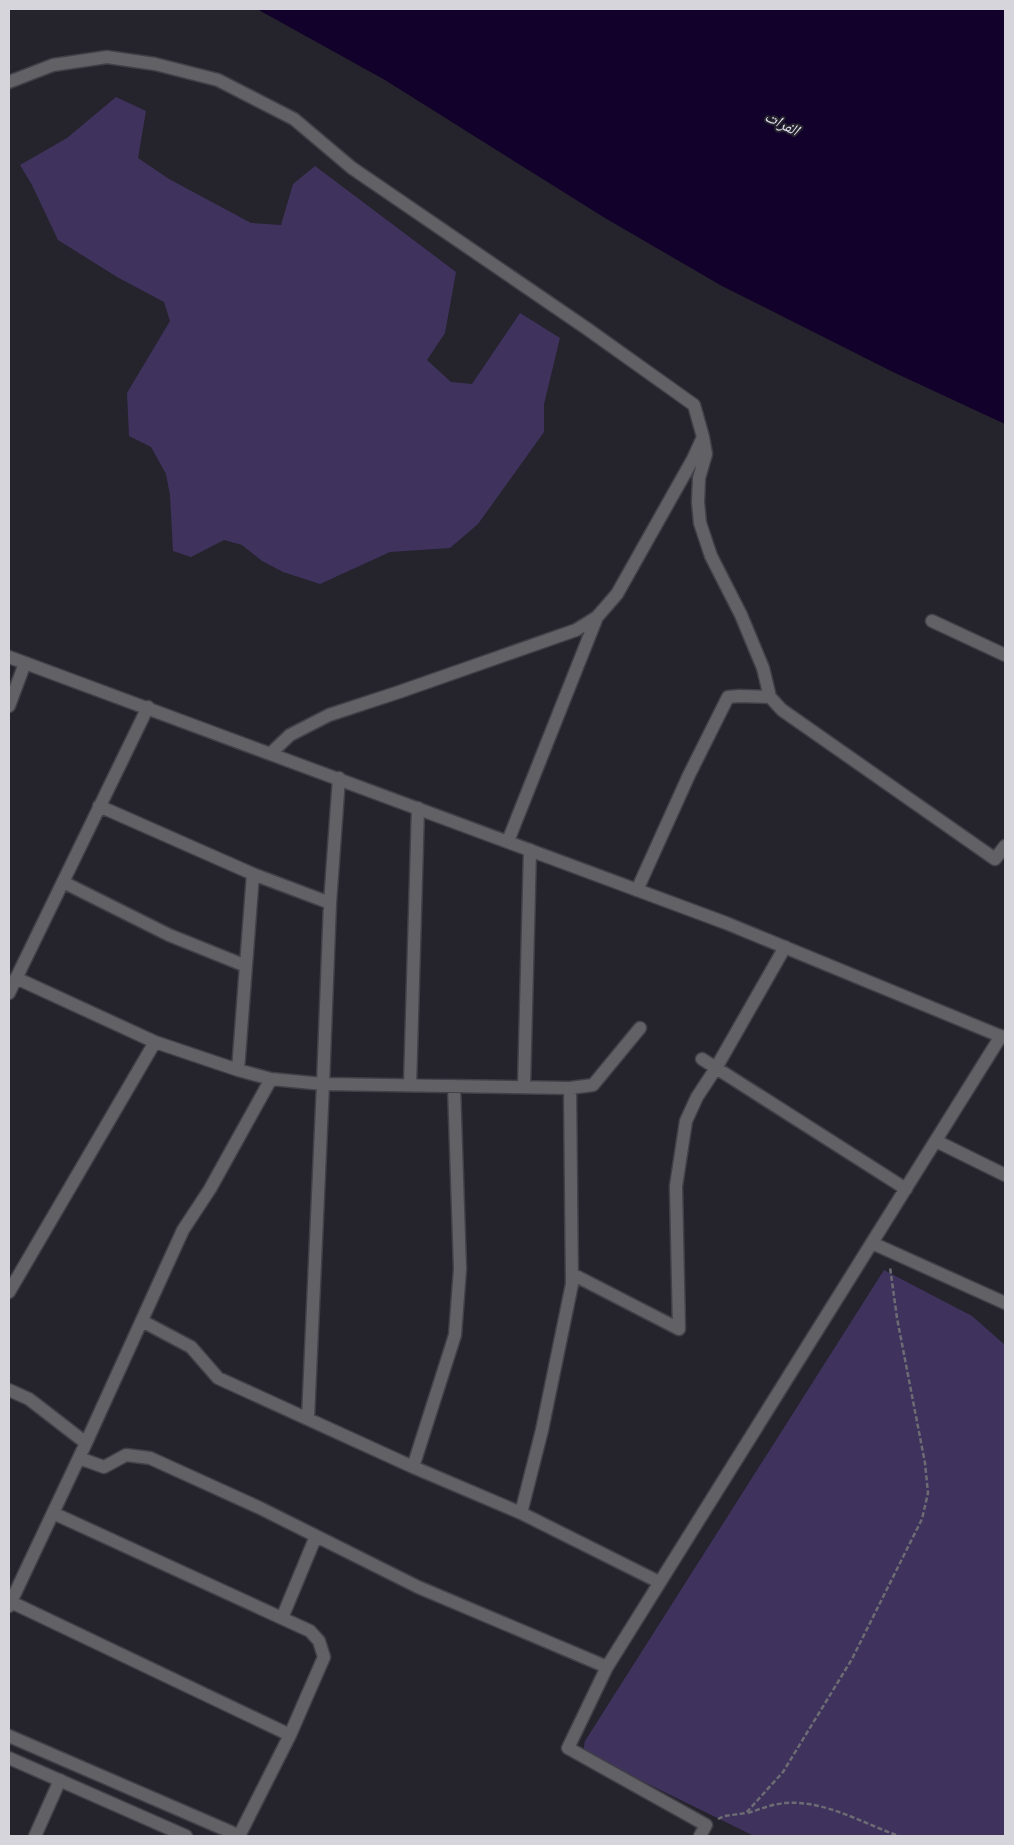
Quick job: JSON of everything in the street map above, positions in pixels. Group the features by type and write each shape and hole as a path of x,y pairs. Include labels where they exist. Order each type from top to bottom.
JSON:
{"street":[{"path":"9,82 53,65 107,57 155,64 218,80 294,119 352,168 586,328 694,405 706,454 699,478 698,502 700,524 711,556 741,615 763,668 770,698 782,710 995,859 1005,868"},
{"path":"271,753 290,735 329,715 576,630 597,617 617,594 693,459 702,438"},
{"path":"508,842 597,617"},
{"path":"932,621 1005,655"},
{"path":"9,657 726,923 1003,1037 607,1667 568,1748 706,1824 700,1836"},
{"path":"9,706 25,663"},
{"path":"637,890 689,775 728,698 739,696 770,698"},
{"path":"9,993 148,707"},
{"path":"308,1418 324,1084 330,903 339,778"},
{"path":"99,806 253,874 330,903"},
{"path":"410,1085 418,808"},
{"path":"995,859 1005,846"},
{"path":"524,1087 530,850"},
{"path":"238,1070 253,874"},
{"path":"63,882 169,935 246,966"},
{"path":"572,1274 679,1329 676,1186 686,1121 697,1097 716,1068 785,947"},
{"path":"16,978 155,1042 238,1070 271,1078 324,1084 570,1088 593,1085 640,1028"},
{"path":"9,1292 155,1042"},
{"path":"702,1059 906,1189"},
{"path":"271,1078 210,1189 182,1230 86,1443 10,1604 290,1735"},
{"path":"413,1467 455,1335 460,1270 454,1086"},
{"path":"521,1513 542,1430 572,1284 570,1088"},
{"path":"936,1141 1005,1175"},
{"path":"872,1244 1005,1303"},
{"path":"142,1321 190,1347 218,1378 413,1467 521,1513 660,1582"},
{"path":"9,1390 28,1399 86,1443"},
{"path":"79,1458 104,1467 126,1455 150,1458 260,1508 418,1587 607,1667"},
{"path":"9,1736 240,1836 290,1735 324,1657 322,1648 315,1635 310,1631 53,1513"},
{"path":"282,1618 316,1536"},
{"path":"22,1764 30,1745"},
{"path":"9,1758 178,1835"},
{"path":"35,1836 60,1780"}],"path":[{"path":"746,1813 783,1772 852,1659 922,1519 928,1493 925,1463 897,1318 888,1250"},
{"path":"706,1824 724,1816 746,1813 783,1803 810,1803 828,1808 899,1836"}],"shaded area":[{"path":"116,97 146,111 138,158 169,179 251,223 281,225 293,184 315,166 456,272 445,333 427,360 451,382 472,384 520,313 560,338 544,404 544,432 478,524 450,548 390,552 320,584 283,572 262,561 242,545 224,540 191,557 173,551 170,495 166,474 151,447 129,436 127,393 170,321 164,302 117,277 58,240 32,185 20,165 67,138"},
{"path":"884,1270 972,1316 1005,1345 1005,1836 754,1836 583,1752 585,1741"}],"water":[{"name":"الفرات","path":"257,9 1005,9 1005,424 893,372 722,286 605,218 385,80"}]}
